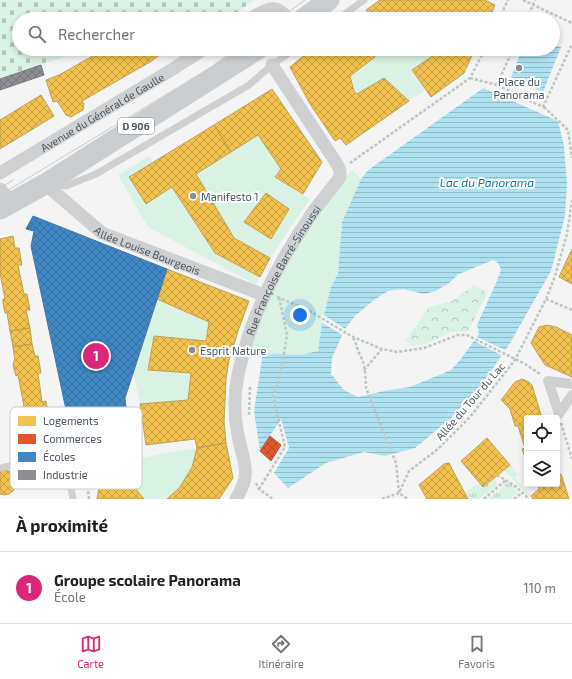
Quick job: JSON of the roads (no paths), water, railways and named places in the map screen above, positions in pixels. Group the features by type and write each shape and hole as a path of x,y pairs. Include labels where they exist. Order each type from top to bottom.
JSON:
{"main road":[{"path":"313,12 329,0"},
{"name":"D 906","path":"4,200 45,184 247,56"}],"street":[{"path":"261,12 267,8 273,8 281,12"},
{"name":"Avenue du Général de Gaulle","path":"0,173 193,56"},
{"name":"Rue Françoise Barré-Sinoussi","path":"236,499 243,488 246,469 236,422 238,376 250,328 264,295 285,254 310,216 340,176 340,170 337,164 272,65"},
{"name":"Allée Louise Bourgeois","path":"45,184 102,232 264,295"},
{"path":"572,384 548,382 559,414 572,395"}],"lane":[{"path":"348,12 364,0"},
{"path":"45,184 66,186 96,174 249,85 285,56"},
{"path":"0,468 10,466"},
{"path":"71,489 73,499"}],"water":[{"path":"519,56 557,56 543,92 511,77"},
{"name":"Lac du Panorama","path":"483,88 558,121 564,146 567,183 565,216 551,271 510,343 478,390 451,418 415,448 385,456 364,452 326,463 288,488 274,473 289,448 281,419 260,451 254,411 263,353 300,355 318,351 322,323 331,287 338,274 342,222 361,179 368,170","holes":["493,260 497,262 501,269 477,325 479,334 451,370 410,387 358,397 344,390 331,374 332,358 345,329 355,316 374,300 388,291 403,289 424,294 436,291 449,283 459,274"]}],"tram line":[{"path":"289,12 305,0"},
{"path":"0,195 210,68 226,56"},
{"path":"0,188 13,180"}],"place":[{"name":"Place du Panorama","path":"519,68"},
{"name":"Manifesto 1","path":"193,196"},
{"name":"Esprit Nature","path":"192,350"},
{"name":"Groupe scolaire Panorama","path":"96,356"}]}
